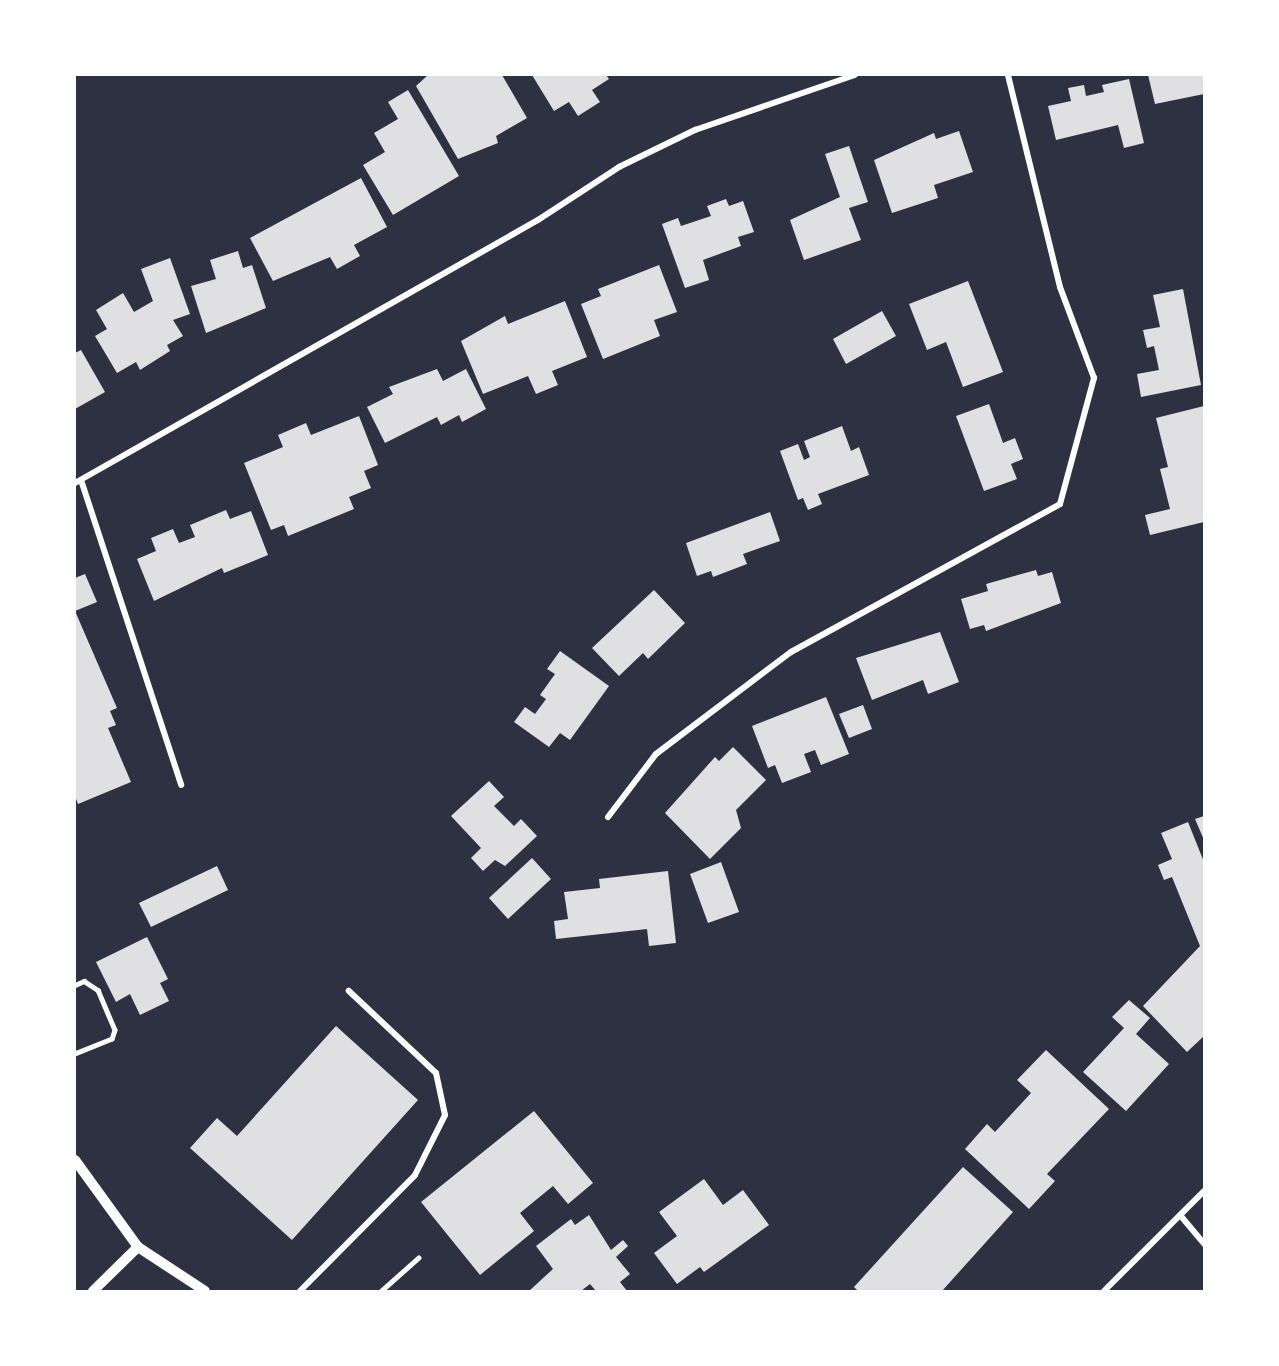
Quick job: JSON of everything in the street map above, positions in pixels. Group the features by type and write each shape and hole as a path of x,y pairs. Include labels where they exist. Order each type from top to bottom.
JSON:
{"street":[{"path":"181,785 78,481 538,220 619,167 695,130 855,75"},
{"path":"608,817 656,754 791,652 1060,504 1094,378 1060,287 1008,75"},
{"path":"300,1291 416,1175 445,1115 436,1073 349,991"},
{"path":"75,1161 138,1247 205,1291"},
{"path":"1104,1291 1204,1191"},
{"path":"1180,1215 1204,1244"},
{"path":"93,1291 138,1247"}],"lane":[{"path":"75,985 84,981 98,990 115,1030 112,1039 75,1054"},
{"path":"381,1291 418,1258"}],"building":[{"path":"428,75 502,75 527,118 496,136 498,143 458,159 416,86"},
{"path":"532,75 606,75 609,79 592,90 600,102 578,116 569,102 554,111"},
{"path":"1148,75 1204,75 1204,94 1155,104"},
{"path":"1129,79 1144,143 1124,148 1118,125 1056,140 1048,106 1071,101 1068,88 1084,85 1086,96 1104,92 1102,85"},
{"path":"408,90 459,176 393,215 363,165 385,152 374,133 398,119 388,102"},
{"path":"959,131 973,172 934,185 938,198 892,213 874,160 934,133 936,139"},
{"path":"849,146 868,202 849,208 861,240 804,260 790,220 840,197 825,154"},
{"path":"361,178 387,227 354,245 360,256 337,269 330,257 273,281 250,238"},
{"path":"726,199 729,206 743,201 754,232 738,237 741,246 703,260 709,280 685,288 662,224 678,218 681,226 711,216 707,206"},
{"path":"238,251 243,268 252,265 266,308 206,333 191,286 216,279 210,260"},
{"path":"170,258 190,314 173,320 183,336 167,345 170,351 140,370 136,362 117,373 95,336 107,329 96,310 123,293 134,312 153,301 141,269"},
{"path":"659,265 677,312 654,320 660,336 603,359 581,304 601,296 598,289"},
{"path":"968,281 1003,372 963,387 946,342 927,350 909,304"},
{"path":"1183,289 1201,385 1141,397 1137,374 1159,370 1154,346 1147,348 1143,330 1160,327 1153,295"},
{"path":"565,301 587,357 552,371 558,385 536,394 528,376 483,394 461,341 505,316 508,324"},
{"path":"882,311 896,336 846,364 833,339"},
{"path":"81,350 105,392 75,409 75,353"},
{"path":"437,369 443,381 466,369 486,409 462,422 459,415 441,425 437,417 385,443 367,407 393,394 389,387"},
{"path":"989,404 1003,443 1015,438 1023,459 1011,464 1017,479 984,491 956,416"},
{"path":"1204,406 1204,522 1150,535 1145,515 1170,509 1160,469 1168,467 1156,418"},
{"path":"359,416 378,465 364,471 371,488 349,497 354,509 288,536 284,525 271,530 244,463 283,447 278,435 306,423 311,435"},
{"path":"842,426 851,451 859,447 869,475 818,494 822,504 808,510 803,498 798,500 780,451 798,444 804,460 810,457 804,441"},
{"path":"226,510 230,519 251,511 268,555 224,573 222,568 154,601 137,559 156,551 151,538 173,529 179,543 195,537 190,525"},
{"path":"770,512 780,541 743,554 747,564 713,577 711,571 697,576 686,543"},
{"path":"1036,570 1038,576 1052,572 1061,603 986,631 984,625 970,629 961,599 988,591 986,584"},
{"path":"85,574 97,602 75,611 75,578"},
{"path":"654,590 685,623 648,659 643,653 619,676 592,648"},
{"path":"75,611 117,708 110,711 116,725 108,728 131,782 78,804 75,796"},
{"path":"940,632 959,682 928,694 923,680 872,700 856,658"},
{"path":"560,651 609,686 570,740 560,733 549,747 514,722 525,707 535,714 546,699 540,695 555,674 547,669"},
{"path":"826,697 849,754 821,765 815,750 804,754 811,772 782,783 775,765 768,768 752,726"},
{"path":"863,705 872,729 849,738 839,714"},
{"path":"733,747 766,780 736,810 741,828 710,859 665,813 715,757 719,761"},
{"path":"489,781 504,797 494,806 514,826 521,819 537,836 505,866 495,860 483,871 471,858 481,848 451,816"},
{"path":"1204,816 1204,840 1195,819"},
{"path":"1188,822 1204,862 1204,1036 1187,1052 1143,1006 1200,946 1172,877 1164,880 1158,865 1172,859 1161,833"},
{"path":"532,858 551,879 508,919 489,898"},
{"path":"721,862 739,912 708,923 690,874"},
{"path":"217,866 228,890 151,927 139,903"},
{"path":"668,871 676,943 649,946 647,929 556,939 554,921 568,919 564,892 600,888 599,879"},
{"path":"147,937 168,979 160,983 169,1001 140,1015 130,994 116,1002 96,962"},
{"path":"1129,1000 1150,1018 1136,1034 1169,1064 1126,1111 1083,1072 1124,1028 1112,1017"},
{"path":"336,1026 418,1100 292,1240 190,1148 217,1118 237,1136"},
{"path":"1046,1050 1109,1109 1047,1174 1055,1181 1029,1209 965,1149 987,1124 995,1132 1031,1093 1017,1080"},
{"path":"534,1111 593,1183 568,1204 553,1186 520,1213 534,1231 480,1275 421,1202"},
{"path":"963,1167 1013,1212 942,1291 858,1291 854,1287"},
{"path":"704,1179 723,1205 743,1190 769,1225 704,1272 700,1267 677,1284 654,1253 677,1236 659,1212"},
{"path":"589,1215 611,1250 623,1240 628,1246 616,1257 630,1274 620,1282 627,1291 596,1291 590,1284 581,1291 529,1291 553,1269 536,1246 571,1219 575,1225"}]}
